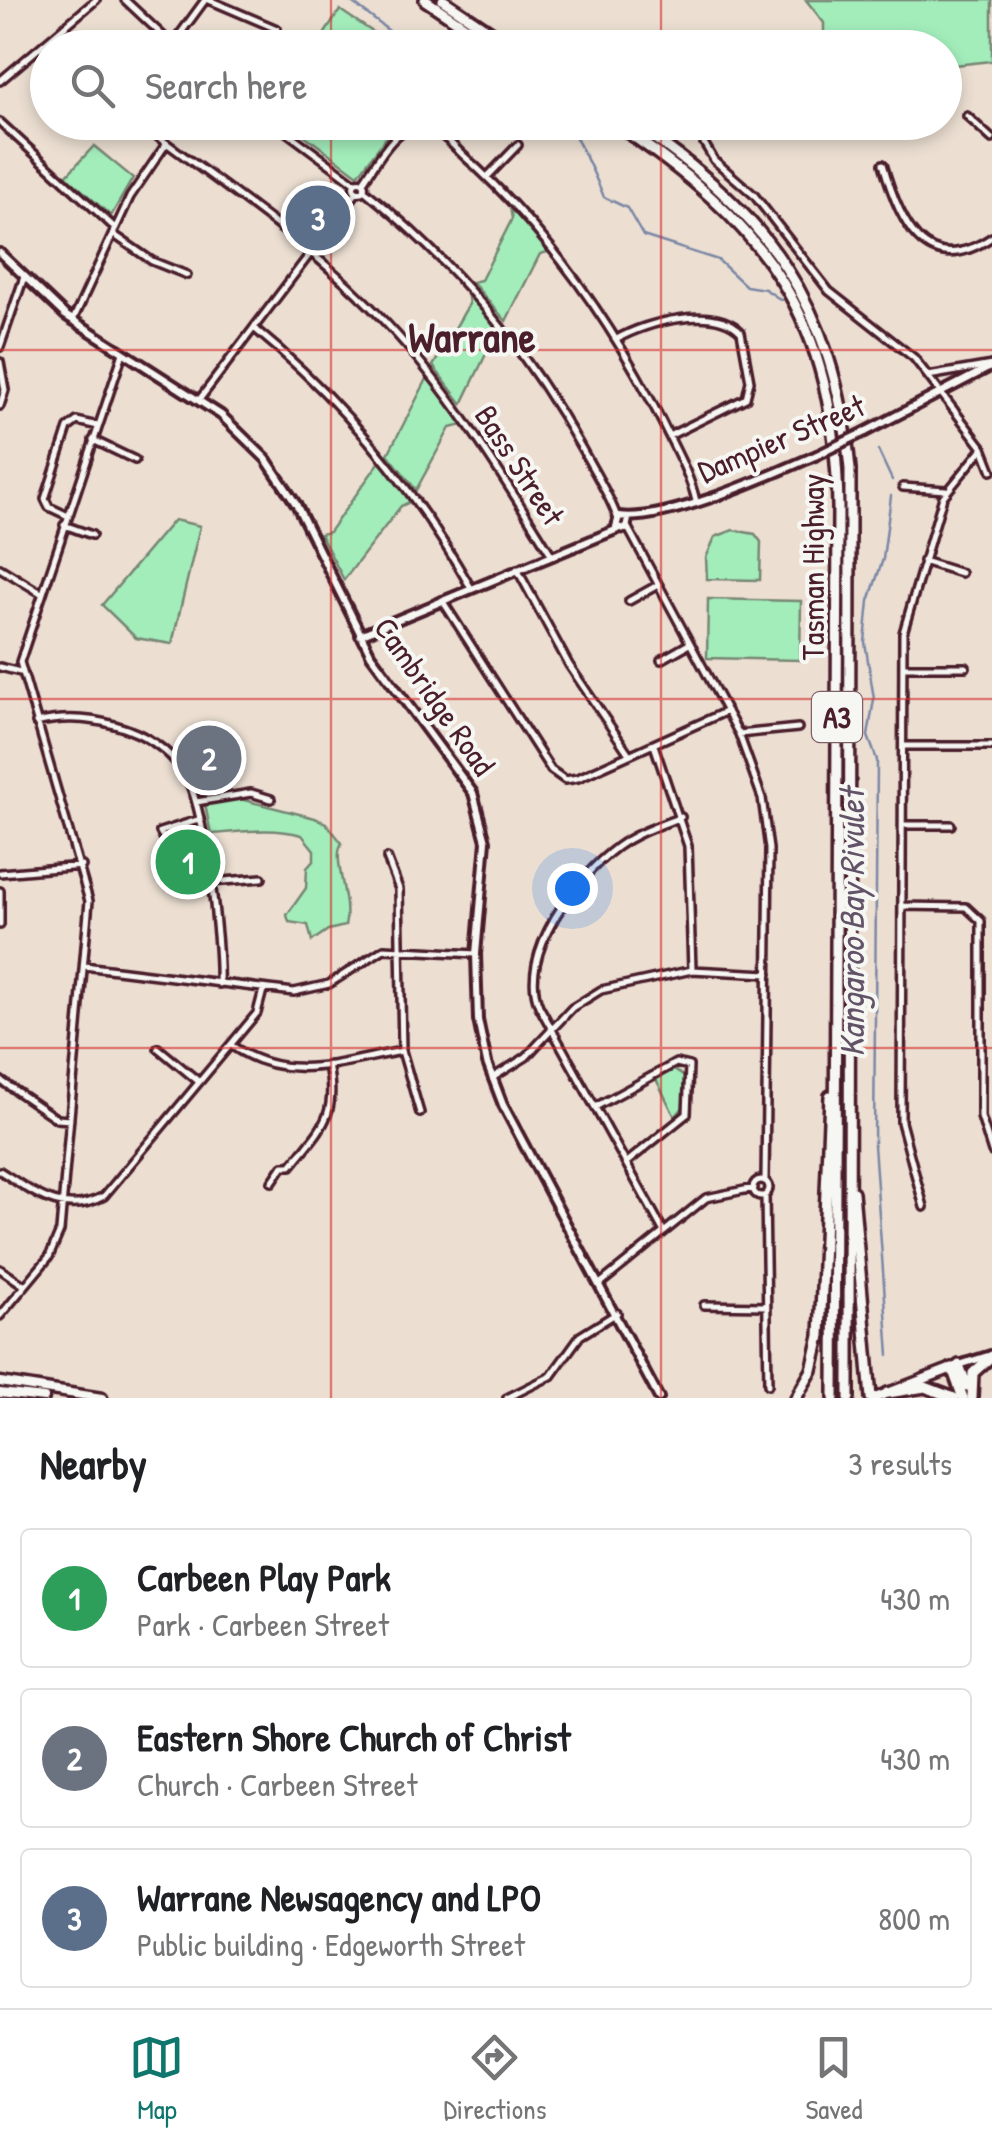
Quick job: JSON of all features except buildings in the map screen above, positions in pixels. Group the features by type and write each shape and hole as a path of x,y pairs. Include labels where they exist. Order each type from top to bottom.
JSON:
{"highway":[{"path":"424,0 470,30"},
{"path":"443,0 489,30"},
{"name":"Tasman Highway","path":"639,140 676,164 729,210 754,240 798,309 831,407 838,488 834,1398"},
{"name":"Tasman Highway","path":"656,140 720,187 776,251 814,318 840,396 850,469 849,1398"},
{"path":"796,1398 812,1370 820,1336 836,954"},
{"path":"847,1115 873,1398"},
{"path":"972,1398 973,1373 992,1356"},
{"path":"956,1366 972,1398"},
{"path":"956,1366 962,1398"},
{"path":"888,1394 925,1387 954,1398"}],"main road":[{"name":"Cambridge Road","path":"0,252 74,320 238,429 286,486 360,635 478,804 486,840 476,954 478,1020 492,1078 658,1398"},
{"name":"Dampier Street","path":"623,521 696,501 817,455 992,365"},
{"path":"360,635 623,521"},
{"path":"873,1398 992,1356"},
{"path":"0,1382 102,1398"},
{"path":"0,1394 44,1398"}],"street":[{"path":"63,30 96,0"},
{"path":"124,0 157,30"},
{"path":"185,30 207,0 276,29"},
{"path":"0,80 30,57"},
{"path":"967,116 992,139"},
{"path":"0,122 114,231 152,262 187,275"},
{"name":"Bass Street","path":"161,140 310,252 366,302 432,375 551,554"},
{"path":"297,140 360,187 444,260 504,329 560,411 623,521 739,734 757,780 768,830 764,1181 769,1187 764,1196 768,1385"},
{"path":"199,400 396,140"},
{"path":"445,140 487,177 553,250 617,339 669,436 696,501"},
{"path":"74,320 141,178 166,144"},
{"path":"704,144 714,160 754,195 829,291 906,350 983,448 992,471"},
{"path":"487,177 518,146"},
{"path":"882,164 899,216 917,239 954,251 977,246 992,237"},
{"path":"0,346 24,277"},
{"path":"617,339 644,324 666,318 726,322 740,332 750,381 748,395 740,403 669,436"},
{"path":"254,328 322,389 386,459 471,588"},
{"path":"0,1316 54,1249 74,1109 89,901 82,866 20,672 40,594 123,353"},
{"path":"0,362 4,390 0,406"},
{"path":"928,376 992,365"},
{"path":"67,516 47,505 47,488 69,426 78,421 98,426"},
{"path":"93,440 135,460"},
{"path":"924,1207 901,1129 905,622 946,490 983,448"},
{"path":"903,487 946,490"},
{"path":"64,525 92,535"},
{"path":"923,562 962,573"},
{"path":"0,568 40,594"},
{"name":"Bass Street","path":"516,569 569,665 630,755"},
{"path":"629,601 656,586"},
{"path":"442,600 554,774 575,779 727,711"},
{"path":"661,660 690,644"},
{"path":"904,666 966,667"},
{"path":"0,667 20,672"},
{"path":"36,723 85,718 122,727 173,758 189,780 220,940 218,984"},
{"path":"739,734 798,728"},
{"path":"654,745 680,817 691,865 692,970"},
{"path":"903,746 992,746"},
{"path":"195,802 251,793 268,795"},
{"path":"664,1232 539,1006 532,980 534,960 544,939 577,887 603,858 635,836 680,817"},
{"path":"198,820 160,832 169,847 178,887 189,891 210,884 262,878"},
{"path":"902,825 950,824"},
{"path":"388,858 399,889 402,1050 420,1113"},
{"path":"0,872 82,866"},
{"path":"0,891 0,925"},
{"path":"902,906 963,906 976,914 982,931 982,1121 992,1152"},
{"path":"84,966 263,990 317,989 372,953 400,948 476,954"},
{"path":"492,1078 526,1057 572,1008 595,992 692,970 768,974"},
{"path":"0,1171 43,1199 63,1204 95,1201 110,1191 258,1010 263,990"},
{"path":"982,1007 992,1007"},
{"path":"231,1045 279,1068 328,1064 402,1050"},
{"path":"158,1048 199,1082"},
{"path":"597,1106 685,1062 688,1054"},
{"path":"626,1163 688,1111 690,1074 685,1062"},
{"path":"272,1182 283,1166 291,1166 331,1113 333,1095 328,1064"},
{"path":"0,1080 57,1118 70,1120"},
{"path":"981,1094 992,1094"},
{"path":"601,1282 706,1198 754,1188 764,1181"},
{"path":"754,1188 764,1196"},
{"path":"0,1268 26,1286"},
{"path":"704,1305 767,1306"},
{"path":"507,1398 551,1376 580,1336 617,1313"}],"green space":[{"path":"806,0 992,0 992,61 962,64 962,30 824,30 824,23"},
{"path":"340,10 370,30 327,30"},
{"path":"311,140 384,140 358,175"},
{"path":"94,146 133,178 111,216 66,176"},
{"path":"510,207 548,252 540,254 506,321 472,282 481,280 512,219"},
{"path":"467,292 505,338 487,352 462,404 433,366 469,304"},
{"path":"428,377 464,425 450,428 416,490 388,454"},
{"path":"381,460 412,501 401,506 344,580 320,534 329,532"},
{"path":"174,520 200,526 172,644 136,638 102,605"},
{"path":"733,530 755,534 761,542 760,580 707,579 706,558 715,537"},
{"path":"708,599 801,601 800,660 707,658"},
{"path":"240,799 326,823 342,843 339,859 345,926 328,930 312,941 308,925 289,922 287,915 306,888 307,868 314,860 314,850 302,835 268,831 211,834 205,804"},
{"path":"179,827 194,830 204,879 199,884 180,882 170,836"},
{"path":"674,1070 686,1078 685,1105 675,1117 656,1079"}],"waterway":[{"name":"Kangaroo Bay Rivulet","path":"349,0 388,30"},
{"name":"Kangaroo Bay Rivulet","path":"577,140 604,197 627,208 643,236 718,260 746,286 765,289 781,300"},
{"name":"Kangaroo Bay Rivulet","path":"878,450 892,480"},
{"name":"Kangaroo Bay Rivulet","path":"889,1355 874,1145 877,760 868,736 874,699 865,642 869,601 883,559 891,496"}],"place":[{"name":"Warrane Newsagency and LPO","path":"318,218"},
{"name":"Eastern Shore Church of Christ","path":"209,758"},
{"name":"Carbeen Play Park","path":"188,862"}],"district":[{"name":"Warrane","path":"472,336"}]}
